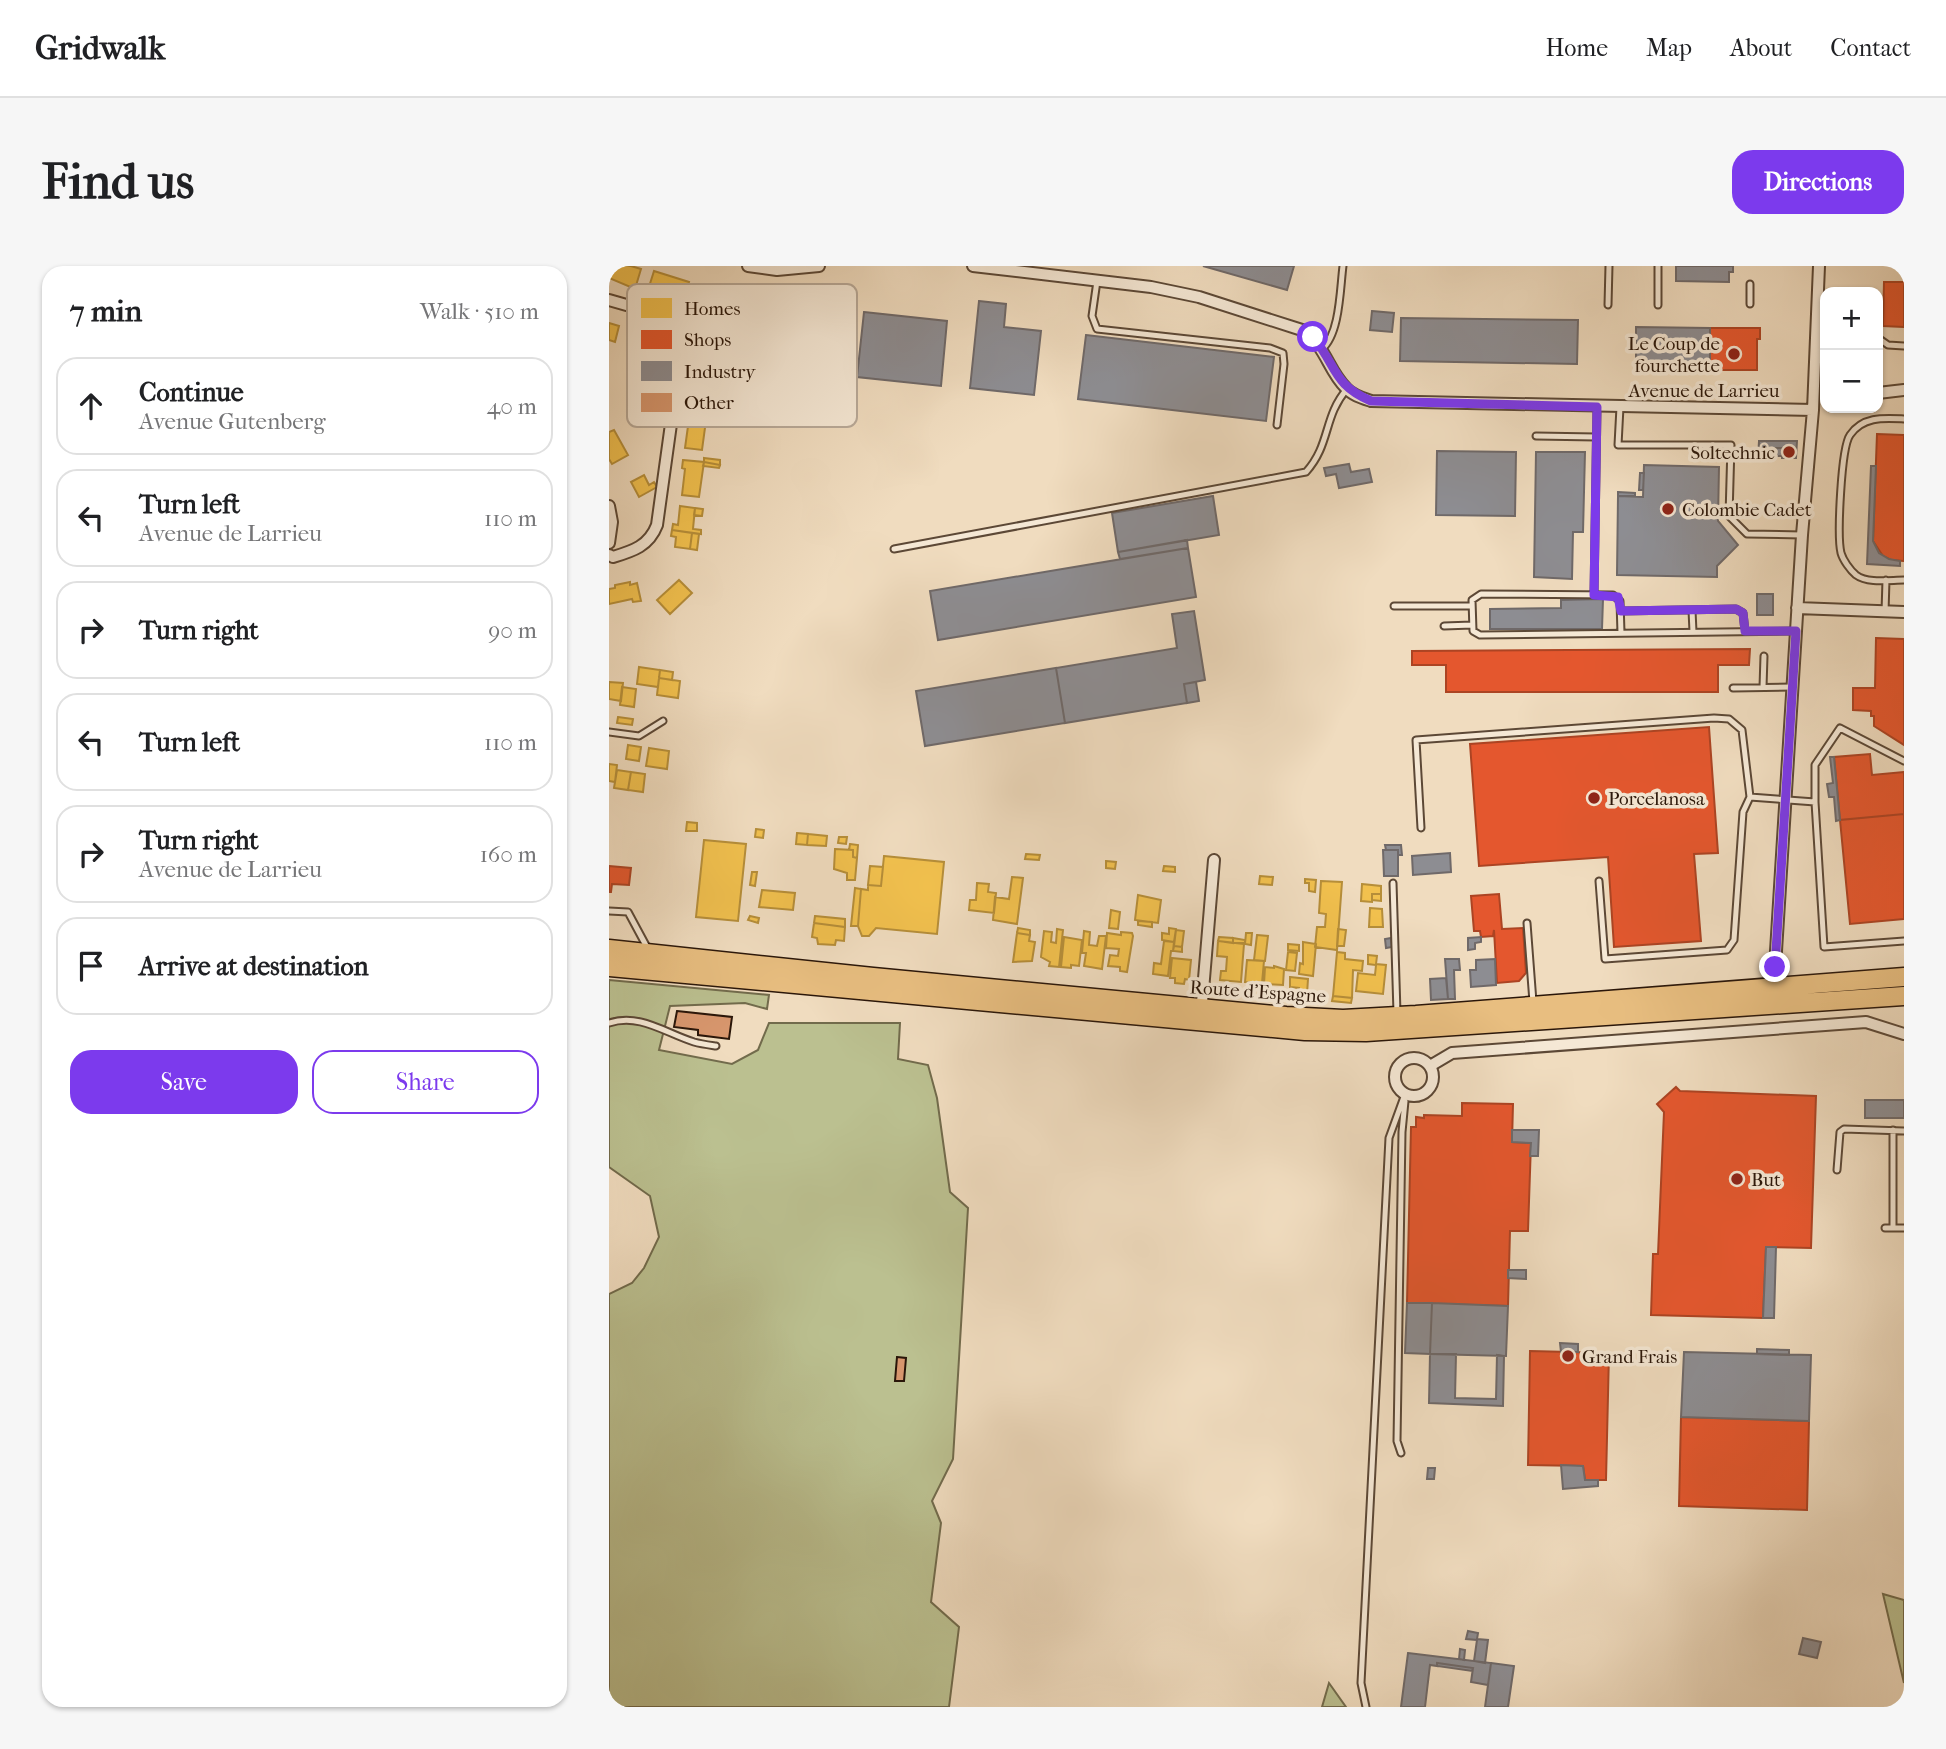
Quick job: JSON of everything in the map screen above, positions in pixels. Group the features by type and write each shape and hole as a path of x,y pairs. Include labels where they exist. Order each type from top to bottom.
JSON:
{"main road":[{"name":"Route d'Espagne","path":"609,949 1201,1016 1305,1031 1533,1006 1904,977"},
{"name":"Route d'Espagne","path":"609,967 1201,1016"},
{"name":"Route d'Espagne","path":"1388,1021 1904,996"}],"street":[{"path":"748,266 777,270 819,266"},
{"path":"972,266 1151,288 1199,297 1302,330 1313,337 1347,389"},
{"path":"1819,266 1820,300"},
{"path":"609,300 627,305"},
{"path":"1776,985 1802,534 1813,410 1819,396 1820,350"},
{"name":"Avenue de Larrieu","path":"1347,389 1371,401 1384,402 1813,410"},
{"path":"1883,392 1904,390"},
{"path":"609,555 613,557 634,551 652,539 657,525 671,427"},
{"path":"609,506 613,522 609,543"},
{"path":"1797,608 1904,612"},
{"path":"1201,1016 1214,860"},
{"path":"1430,1066 1452,1053 1866,1022 1904,1034"},
{"path":"1407,1059 1423,1060 1430,1066 1433,1072 1431,1087 1420,1096 1405,1094 1395,1081 1396,1072 1407,1059"}],"lane":[{"path":"1322,349 1330,342 1342,266"},
{"path":"1608,305 1609,266"},
{"path":"1658,266 1658,305"},
{"path":"1097,281 1092,316 1097,329 1270,348 1283,353 1285,365 1277,425"},
{"path":"1749,304 1750,284"},
{"path":"1883,342 1888,345 1904,346"},
{"path":"894,549 1306,472 1321,452 1331,411 1347,389"},
{"path":"1594,595 1597,407"},
{"path":"1620,407 1618,445 1731,445 1729,516 1747,534 1802,534"},
{"path":"1904,419 1877,418 1863,423 1850,434 1844,448 1841,491 1841,553 1857,576 1868,580 1904,580"},
{"path":"1536,436 1596,437"},
{"path":"1885,611 1886,580"},
{"path":"1621,633 1618,597 1481,594 1474,597 1472,606 1473,631 1480,635 1796,631"},
{"path":"1394,606 1472,606"},
{"path":"1692,610 1693,632"},
{"path":"1621,611 1739,610 1744,617 1745,631"},
{"path":"1444,626 1472,625"},
{"path":"1763,656 1763,687"},
{"path":"1733,688 1793,687"},
{"path":"1421,828 1416,740 1730,719 1742,730 1750,797 1743,812 1734,940 1727,950 1605,959 1599,881"},
{"path":"609,732 639,736 663,721"},
{"path":"1904,761 1840,728 1815,765 1824,947 1904,941"},
{"path":"1750,797 1815,802"},
{"path":"1388,1021 1393,883"},
{"path":"609,911 628,912 650,953"},
{"path":"1527,923 1533,1006"},
{"path":"609,1023 628,1019 643,1021 694,1042 716,1046"},
{"path":"1401,1453 1397,1441 1402,1132 1405,1094"},
{"path":"1366,1707 1361,1684 1389,1138 1405,1094"},
{"path":"1837,1170 1840,1132 1844,1129 1904,1131"},
{"path":"1893,1130 1893,1228"},
{"path":"1885,1228 1904,1228"}],"green space":[{"path":"609,980 769,995 767,1009 745,1003 670,1006 659,1050 732,1064 758,1050 769,1023 900,1023 898,1059 928,1065 937,1098 950,1192 968,1208 953,1459 932,1501 941,1523 931,1602 959,1627 949,1707 609,1707 609,1294 632,1283 644,1268 659,1237 650,1196 609,1167"},
{"path":"1883,1594 1904,1600 1904,1683"},
{"path":"1329,1683 1346,1707 1322,1707"}],"building: Homes":[{"path":"609,266 641,269 636,284 627,286 609,278"},
{"path":"654,271 689,282 688,284 650,284"},
{"path":"609,323 619,326 615,342 609,340"},
{"path":"688,427 705,427 702,450 685,448"},
{"path":"614,430 628,455 612,464 609,459 609,432"},
{"path":"704,458 720,460 720,465 704,462"},
{"path":"683,460 704,462 699,497 682,495 685,469 682,468"},
{"path":"704,462 720,465 719,468 703,466"},
{"path":"644,475 649,485 654,482 657,487 639,497 631,482"},
{"path":"680,506 695,508 693,529 701,530 701,534 672,530 673,524 678,525"},
{"path":"695,508 703,509 702,516 694,515"},
{"path":"672,530 692,533 690,549 675,547 676,537 671,536"},
{"path":"692,533 699,534 697,550 690,549"},
{"path":"679,580 692,593 670,614 657,600"},
{"path":"630,582 630,585 637,583 641,601 633,602 632,599 609,604 609,589"},
{"path":"639,667 660,670 658,687 637,684"},
{"path":"660,670 673,672 672,680 659,678"},
{"path":"659,678 680,681 678,698 657,695"},
{"path":"609,682 623,683 621,701 609,699"},
{"path":"622,687 636,689 634,707 620,705"},
{"path":"618,717 633,719 632,725 617,723"},
{"path":"628,745 641,747 639,761 626,759"},
{"path":"649,748 669,751 667,769 646,766"},
{"path":"609,764 617,765 615,782 609,781"},
{"path":"617,770 631,772 628,790 614,788"},
{"path":"631,772 645,774 643,792 628,790"},
{"path":"687,822 697,823 697,831 686,831"},
{"path":"756,829 764,830 763,838 755,837"},
{"path":"797,833 808,834 807,845 796,844"},
{"path":"808,834 827,836 826,846 807,845"},
{"path":"839,837 847,837 846,844 838,843"},
{"path":"704,840 746,844 738,921 696,917"},
{"path":"850,844 858,845 857,858 853,857 853,850 849,850"},
{"path":"835,849 853,850 853,857 857,858 855,880 847,880 847,873 834,869"},
{"path":"1026,854 1040,855 1039,860 1025,859"},
{"path":"884,856 944,862 937,934 876,928 869,936 862,936 858,926 861,889 868,890 868,885 881,886"},
{"path":"1106,861 1116,862 1115,869 1106,868"},
{"path":"870,866 883,867 881,886 868,885"},
{"path":"1164,866 1175,867 1175,872 1163,871"},
{"path":"752,872 757,872 755,886 750,885"},
{"path":"1260,876 1273,877 1272,885 1259,884"},
{"path":"1012,877 1023,878 1017,924 993,920 995,897 1009,899"},
{"path":"1305,879 1316,880 1315,892 1309,891 1309,883 1305,883"},
{"path":"1321,881 1342,882 1337,950 1315,947 1317,927 1325,927 1326,914 1319,913"},
{"path":"977,883 989,884 988,892 996,893 994,913 969,910 970,900 976,900"},
{"path":"1362,884 1381,886 1381,894 1372,894 1372,902 1361,901"},
{"path":"855,888 861,889 858,926 851,926"},
{"path":"762,890 795,893 793,910 759,907"},
{"path":"1372,894 1381,894 1381,901 1372,900"},
{"path":"1138,895 1161,900 1158,923 1135,920"},
{"path":"1370,908 1382,909 1383,927 1369,927"},
{"path":"1111,910 1120,912 1118,929 1109,928"},
{"path":"750,916 759,918 758,923 748,920"},
{"path":"815,916 845,919 845,927 814,923"},
{"path":"1138,921 1152,922 1152,927 1138,925"},
{"path":"814,923 845,927 844,941 836,940 835,945 818,944 817,938 812,937"},
{"path":"1018,928 1030,930 1030,935 1017,933"},
{"path":"1169,928 1176,929 1174,942 1162,940 1162,933 1169,934"},
{"path":"1057,929 1063,930 1059,967 1049,966 1050,962 1041,957 1044,931 1052,932 1051,942 1056,943"},
{"path":"1338,929 1346,930 1344,946 1337,946"},
{"path":"1176,930 1184,931 1182,947 1174,946"},
{"path":"1084,931 1090,932 1089,945 1097,946 1099,936 1106,936 1102,969 1084,966"},
{"path":"1121,932 1132,933 1133,936 1127,972 1120,971 1120,967 1108,966 1110,955 1118,956 1119,949 1106,948 1107,933 1121,935"},
{"path":"1017,933 1030,935 1029,941 1035,942 1032,961 1013,962"},
{"path":"1246,933 1252,933 1251,945 1245,944"},
{"path":"1257,935 1268,936 1265,961 1254,960"},
{"path":"1064,937 1082,940 1079,966 1061,967"},
{"path":"1219,937 1233,938 1233,943 1218,941"},
{"path":"1233,938 1245,940 1245,943 1233,943"},
{"path":"1164,941 1174,942 1168,976 1153,974 1154,963 1161,964"},
{"path":"1218,941 1244,944 1241,982 1220,980 1221,971 1226,971 1227,957 1217,956"},
{"path":"1303,942 1316,944 1313,976 1299,974 1300,963 1303,964"},
{"path":"1288,944 1299,945 1299,951 1288,950"},
{"path":"1174,946 1182,947 1182,952 1173,951"},
{"path":"1288,952 1297,953 1295,971 1286,970"},
{"path":"1337,952 1345,953 1345,959 1363,961 1362,971 1353,970 1352,998 1333,996"},
{"path":"1368,955 1377,956 1376,964 1386,965 1383,994 1356,991 1358,973 1375,975 1376,965 1368,964"},
{"path":"1172,958 1191,960 1189,980 1185,979 1184,984 1175,983 1175,978 1170,978"},
{"path":"1247,960 1264,961 1262,983 1245,982"},
{"path":"1265,967 1284,969 1283,985 1264,984"},
{"path":"1290,977 1308,979 1307,994 1299,994 1299,988 1290,987"},
{"path":"1278,991 1284,991 1283,1002 1277,1001"},
{"path":"1333,996 1352,998 1351,1003 1332,1001"}],"building: Shops":[{"path":"1884,282 1904,282 1904,327 1883,326"},
{"name":"Le Coup de fourchette","path":"1710,328 1760,328 1760,339 1757,339 1757,370 1710,370"},
{"path":"1877,434 1904,435 1904,561 1883,556 1873,541"},
{"path":"1876,638 1904,639 1904,745 1874,726 1871,711 1853,710 1853,688 1875,688"},
{"path":"1750,649 1749,665 1718,665 1718,692 1446,692 1446,665 1412,665 1412,651"},
{"name":"Porcelanosa","path":"1709,727 1718,853 1694,854 1701,941 1614,947 1608,857 1479,866 1470,744"},
{"path":"1870,754 1872,775 1904,772 1904,814 1840,820 1834,757"},
{"path":"1904,814 1904,919 1850,924 1840,820"},
{"path":"609,866 631,868 629,885 612,884 609,892"},
{"path":"1499,894 1502,929 1523,928 1526,973 1519,981 1497,983 1494,930 1493,936 1481,937 1480,931 1474,931 1471,896"},
{"name":"But","path":"1676,1087 1680,1091 1816,1096 1811,1248 1766,1247 1763,1318 1651,1315 1653,1254 1658,1254 1664,1112 1657,1104"},
{"path":"1462,1103 1513,1104 1512,1142 1531,1143 1528,1231 1510,1231 1508,1306 1407,1303 1411,1127 1416,1127 1416,1117 1424,1118 1424,1115 1462,1116"},
{"path":"1530,1351 1609,1353 1606,1480 1585,1480 1583,1466 1528,1465"},
{"path":"1681,1417 1809,1421 1807,1510 1679,1506"}],"building: Industry":[{"path":"1203,266 1294,266 1287,290"},
{"path":"1676,266 1733,266 1733,272 1729,272 1729,282 1676,281"},
{"path":"979,301 1006,304 1004,327 1041,331 1034,395 970,388"},
{"path":"1372,311 1394,313 1392,332 1370,330"},
{"path":"864,312 947,321 941,386 857,377"},
{"path":"1401,318 1578,320 1577,364 1400,361"},
{"path":"1636,327 1710,328 1710,370 1636,369"},
{"path":"1086,335 1274,357 1266,421 1078,399"},
{"name":"Soltechnic","path":"1759,441 1797,441 1796,458 1782,458 1782,448 1770,448 1769,456 1763,456 1763,460 1758,459"},
{"path":"1770,448 1782,448 1782,456 1769,456"},
{"path":"1437,451 1516,452 1515,516 1436,515"},
{"path":"1536,452 1585,452 1583,532 1573,532 1572,579 1534,577"},
{"path":"1349,464 1351,472 1369,469 1372,482 1339,488 1336,474 1326,476 1324,468"},
{"name":"Colombie Cadet","path":"1644,465 1719,467 1718,521 1738,545 1717,566 1717,577 1617,575 1618,496 1643,497"},
{"path":"1871,466 1876,466 1873,541 1879,553 1900,561 1900,566 1867,564"},
{"path":"1640,473 1644,473 1643,490 1639,490"},
{"path":"1618,492 1635,493 1635,496 1618,496"},
{"path":"1213,496 1219,535 1118,552 1112,513"},
{"path":"1187,540 1188,548 1120,559 1118,552"},
{"path":"1188,548 1196,597 938,640 930,591"},
{"path":"1757,594 1773,594 1773,615 1757,615"},
{"path":"1603,599 1602,629 1490,629 1490,609 1561,608 1561,600"},
{"path":"1194,611 1205,680 1184,684 1187,703 1065,723 1056,668 1177,648 1172,614"},
{"path":"1056,668 1065,723 925,746 916,691"},
{"path":"1196,682 1199,701 1187,703 1184,684"},
{"path":"1830,757 1834,757 1840,820 1836,821 1834,797 1829,797 1827,784 1833,783"},
{"path":"1385,845 1401,845 1402,855 1398,855 1398,850 1386,850"},
{"path":"1383,850 1398,850 1398,876 1384,876"},
{"path":"1450,853 1451,872 1413,875 1412,856"},
{"path":"1481,937 1481,942 1475,943 1475,949 1468,950 1468,938"},
{"path":"1391,938 1392,947 1386,948 1385,939"},
{"path":"1445,959 1459,959 1460,970 1454,970 1455,999 1448,999"},
{"path":"1495,959 1496,985 1471,987 1470,970 1476,970 1476,960"},
{"path":"1446,978 1448,999 1431,1000 1430,979"},
{"path":"1865,1100 1904,1100 1904,1118 1865,1118"},
{"path":"1512,1130 1539,1130 1538,1156 1530,1156 1531,1143 1512,1142"},
{"path":"1766,1247 1776,1247 1774,1318 1763,1318"},
{"path":"1508,1270 1526,1270 1526,1279 1508,1278"},
{"path":"1407,1303 1432,1303 1430,1354 1405,1353"},
{"path":"1432,1303 1508,1306 1506,1356 1430,1354"},
{"path":"1560,1343 1578,1344 1578,1352 1561,1352"},
{"path":"1757,1349 1789,1350 1789,1355 1757,1354"},
{"path":"1684,1352 1811,1355 1809,1421 1681,1417"},
{"path":"1430,1354 1456,1354 1455,1398 1496,1399 1497,1355 1504,1356 1503,1406 1429,1403"},
{"path":"1561,1465 1583,1466 1585,1480 1598,1480 1598,1486 1563,1489"},
{"path":"1428,1468 1435,1468 1434,1479 1427,1479"},
{"path":"1468,1631 1478,1633 1477,1639 1488,1640 1485,1663 1474,1661 1477,1640 1466,1639"},
{"path":"1803,1638 1821,1642 1817,1658 1799,1654"},
{"path":"1460,1649 1465,1650 1464,1660 1459,1659"},
{"path":"1408,1653 1491,1663 1488,1685 1471,1682 1473,1668 1437,1663 1437,1666 1430,1665 1425,1707 1401,1707"},
{"path":"1437,1663 1473,1668 1472,1671 1437,1666"},
{"path":"1491,1663 1514,1666 1508,1707 1485,1707"}],"building: Other":[{"path":"677,1011 732,1017 729,1039 698,1035 698,1030 674,1027"},
{"path":"897,1357 906,1358 904,1381 895,1381"}],"place":[{"name":"Le Coup de fourchette","path":"1734,354"},
{"name":"Soltechnic","path":"1789,452"},
{"name":"Colombie Cadet","path":"1668,509"},
{"name":"Porcelanosa","path":"1594,798"},
{"name":"But","path":"1737,1179"},
{"name":"Grand Frais","path":"1568,1356"}],"route":[{"path":"1313,337 1347,389 1371,401 1597,407 1594,595 1618,597 1621,611 1736,609 1743,613 1745,631 1796,631 1775,967"}]}
